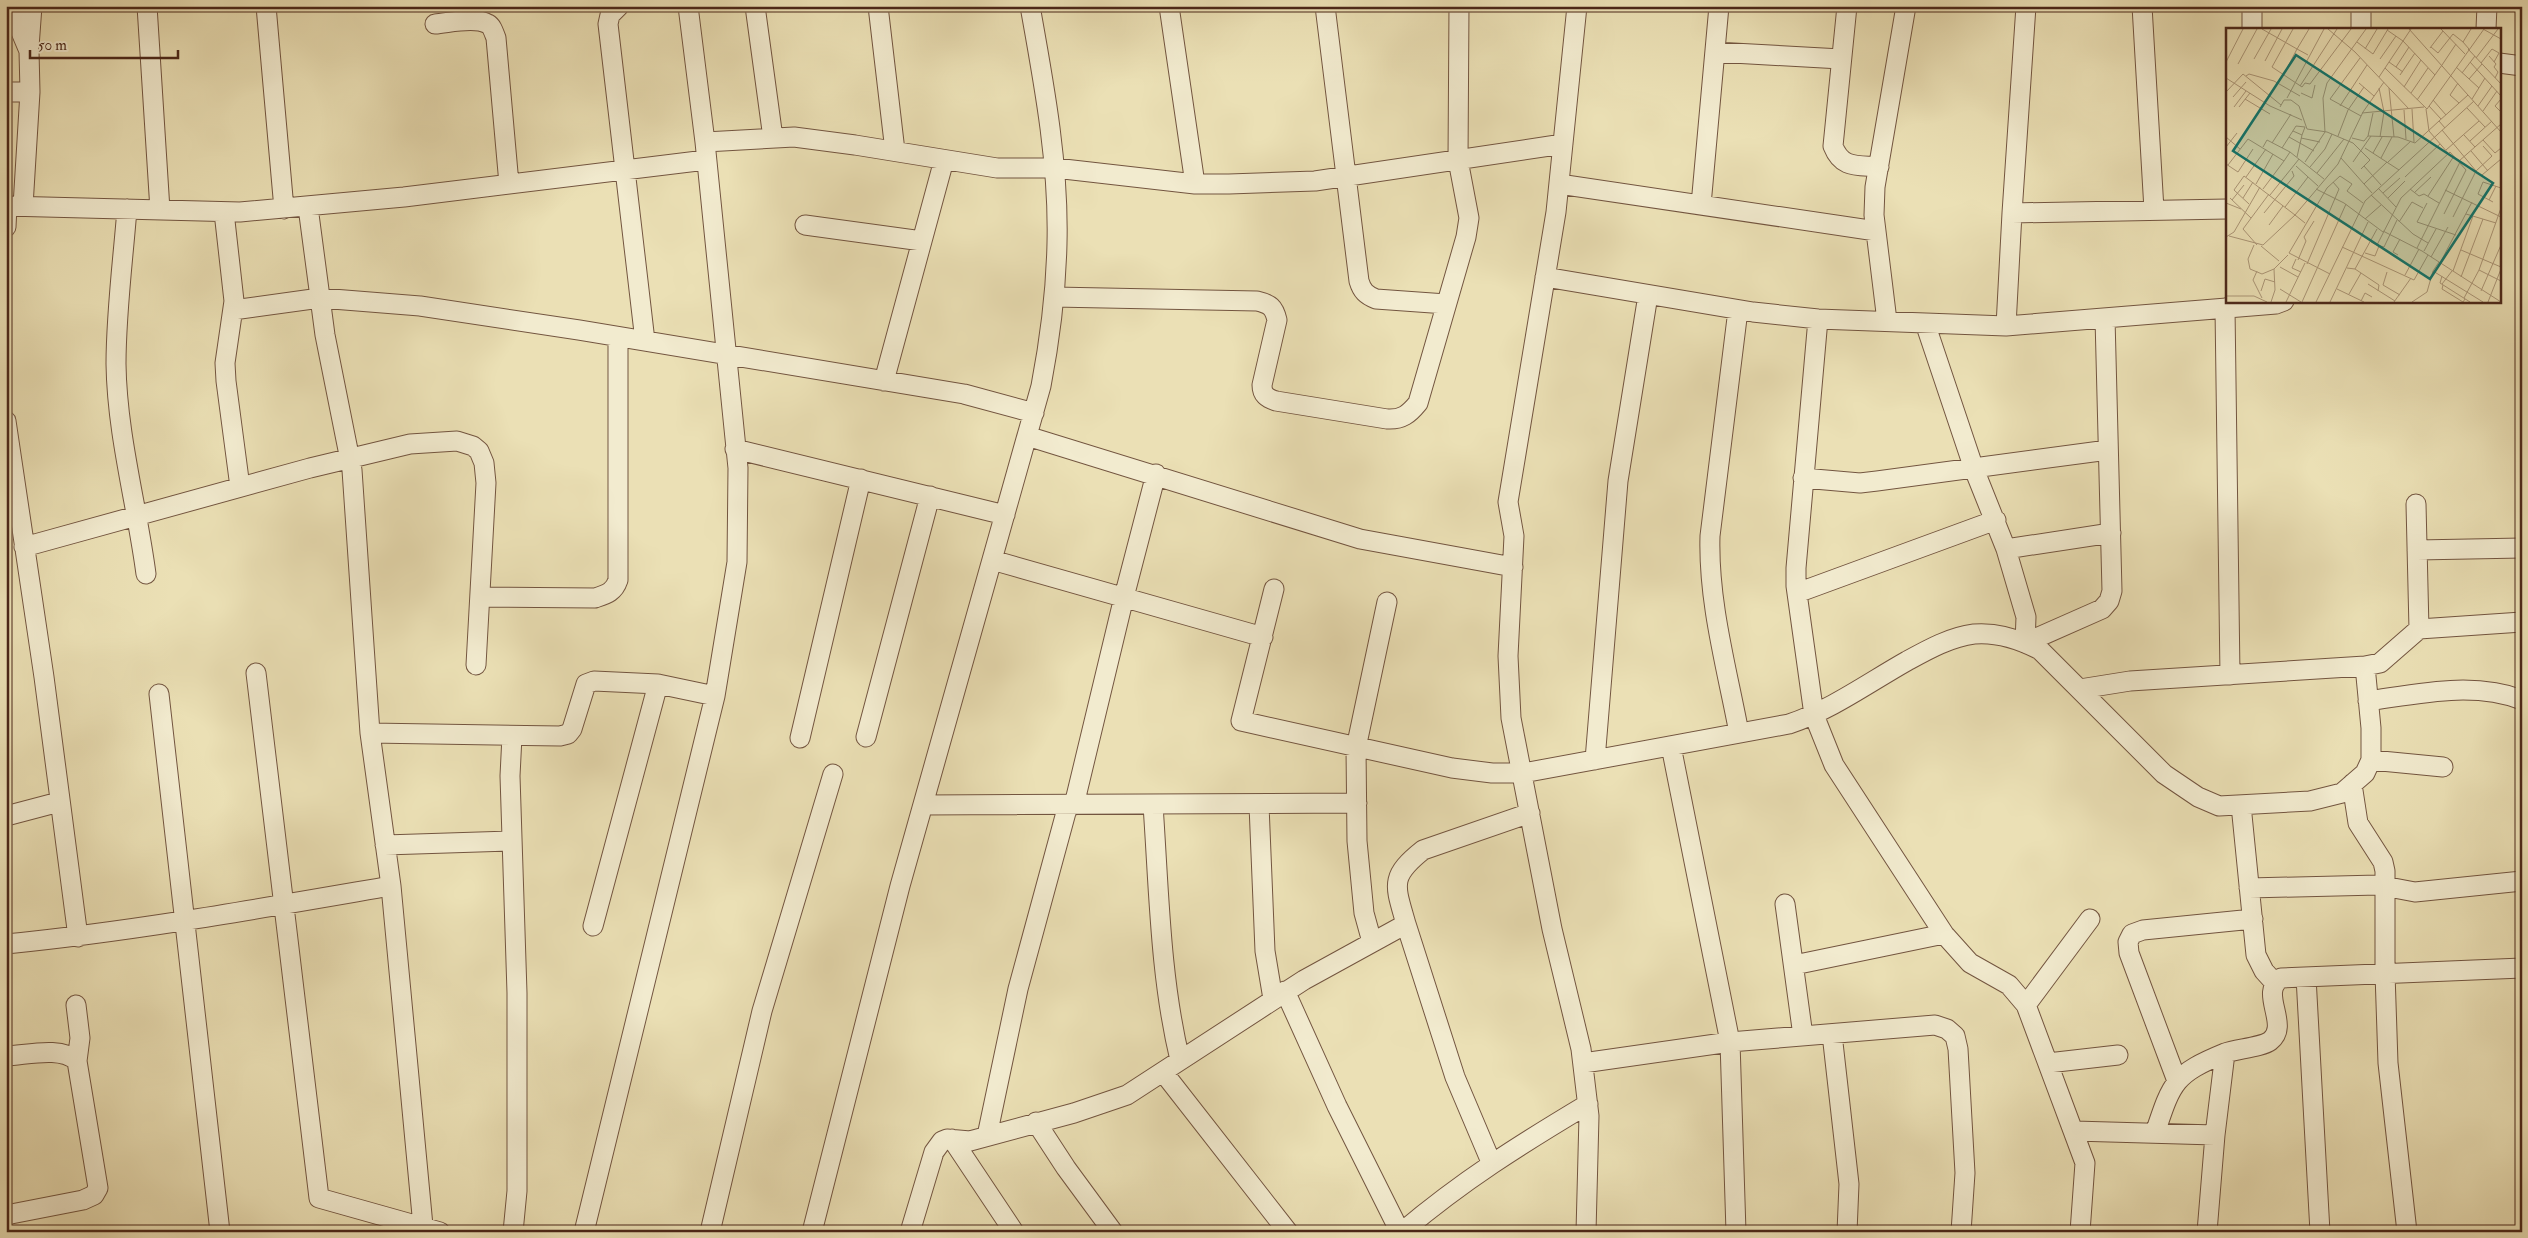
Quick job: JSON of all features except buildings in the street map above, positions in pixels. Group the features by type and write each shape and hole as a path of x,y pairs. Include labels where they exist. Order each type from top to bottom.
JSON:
{"street":[{"path":"10,6 29,51"},
{"path":"6,226 12,206 30,92 29,51 32,6"},
{"path":"147,6 160,210"},
{"path":"266,6 284,209"},
{"path":"619,6 610,15 608,24 644,341"},
{"path":"584,1232 715,696 737,562 738,468 706,151 688,6"},
{"path":"755,6 773,138"},
{"path":"878,6 895,152"},
{"path":"812,1232 900,886 1034,413 1051,333 1057,242 1054,168 1044,82 1030,6"},
{"path":"1170,6 1195,184"},
{"path":"1325,6 1362,289 1376,299 1446,304"},
{"path":"1054,298 1257,301 1269,304 1275,311 1277,320 1262,385 1262,391 1266,397 1276,401 1398,420 1410,413 1418,403 1466,237 1469,218 1458,160 1459,6"},
{"path":"1577,6 1559,184 1508,502 1514,536 1508,656 1511,718 1552,929 1583,1063 1588,1104 1586,1232"},
{"path":"1701,205 1719,6"},
{"path":"1847,6 1833,146 1837,157 1846,164 1879,167"},
{"path":"1887,321 1876,231 1875,187 1906,6"},
{"path":"2006,326 2026,6"},
{"path":"2142,6 2154,210"},
{"path":"2252,6 2252,28"},
{"path":"2361,6 2361,28"},
{"path":"2486,28 2487,6"},
{"path":"435,24 477,21 487,23 492,28 496,38 509,184"},
{"path":"1715,52 1841,59"},
{"path":"2500,63 2522,66"},
{"path":"6,92 30,92"},
{"path":"12,206 224,212 308,207 626,170 706,151 773,138 794,137 996,168 1054,168 1195,184 1271,184 1458,160 1563,144"},
{"path":"884,381 944,160"},
{"path":"1559,184 1876,231"},
{"path":"256,673 318,1198 434,1230 370,733 356,517 350,458 325,335 308,207"},
{"path":"126,208 116,363 120,421 138,516 146,574"},
{"path":"2012,213 2226,209"},
{"path":"224,212 233,283 233,310 225,363 240,487"},
{"path":"804,225 922,242"},
{"path":"1545,277 1738,310 1818,318 2006,326 2276,304 2281,302"},
{"path":"1595,760 1618,481 1648,295"},
{"path":"233,310 320,298 420,306 964,394 1034,413"},
{"path":"2224,308 2230,675"},
{"path":"1738,310 1710,536 1709,561 1712,590 1739,733"},
{"path":"1818,318 1796,568 1797,593 1814,715 1834,765 1944,934 1970,963 2008,985 2026,1005 2085,1163 2080,1232"},
{"path":"2025,642 2102,609 2109,602 2112,591 2105,318"},
{"path":"1925,323 1974,469 2006,549 2026,617 2025,642"},
{"path":"480,597 595,598 607,594 615,588 618,580 618,337"},
{"path":"6,421 44,677 78,937"},
{"path":"1027,436 1156,474 1264,511 1360,539 1513,567"},
{"path":"24,547 350,458 410,444 456,441 473,446 479,451 484,463 486,483 476,665"},
{"path":"735,449 1005,515"},
{"path":"1803,478 1860,483 2108,450"},
{"path":"987,1136 1018,989 1071,805 1156,474"},
{"path":"800,738 861,480"},
{"path":"866,737 930,496"},
{"path":"2416,504 2419,628"},
{"path":"1797,593 1996,520"},
{"path":"2006,549 2111,533"},
{"path":"2417,550 2522,548"},
{"path":"992,560 1263,637"},
{"path":"1274,589 1241,721 1452,768 1492,773 1523,773 1789,724 1814,715 1871,681 1950,640 1973,634 1996,634 2025,642 2040,650 2164,774 2198,797 2219,806 2310,801 2342,793 2365,773 2371,760 2365,666"},
{"path":"1372,942 1364,913 1357,841 1356,748 1387,602"},
{"path":"2080,689 2130,681 2365,666 2380,663 2419,628 2522,622"},
{"path":"370,733 560,736 568,734 572,729 586,684 594,681 658,684 715,696"},
{"path":"593,926 658,684"},
{"path":"2368,701 2461,690 2478,690 2522,700"},
{"path":"159,694 220,1232"},
{"path":"512,736 512,840 517,993 517,1191 513,1232"},
{"path":"1672,746 1730,1042 1736,1232"},
{"path":"2371,760 2443,767"},
{"path":"710,1232 762,1011 832,774"},
{"path":"2352,784 2358,823 2383,862 2388,1063 2406,1232"},
{"path":"6,816 59,802"},
{"path":"923,805 1259,805 1357,803"},
{"path":"1153,805 1171,1024 1180,1060"},
{"path":"1259,805 1265,951 1279,995 1401,1232 1491,1162 1588,1104"},
{"path":"2241,805 2249,888 2260,964 2274,982"},
{"path":"1491,1162 1456,1077 1406,924 1397,892 1397,880 1409,861 1423,850 1530,813"},
{"path":"385,845 512,840"},
{"path":"2249,888 2385,885 2415,892 2522,881"},
{"path":"6,944 78,937 391,886"},
{"path":"1785,904 1803,1036"},
{"path":"2026,1005 2090,919"},
{"path":"2177,1081 2130,953 2128,942 2132,934 2143,930 2253,919"},
{"path":"910,1232 934,1152 942,1141 952,1139 970,1141 1074,1113 1127,1095 1279,995 1406,924"},
{"path":"1794,965 1944,934"},
{"path":"2155,1133 2170,1091 2177,1081 2203,1062 2225,1053 2268,1042 2275,1036 2277,1028 2272,989 2274,982 2281,978 2522,968"},
{"path":"2306,977 2320,1232"},
{"path":"6,1215 83,1200 94,1195 98,1188 77,1061 80,1038 76,1005"},
{"path":"1583,1063 1730,1042 1935,1026 1947,1029 1955,1036 1965,1173 1961,1232"},
{"path":"1832,1034 1849,1184 1847,1232"},
{"path":"6,1056 59,1053 69,1054 77,1061"},
{"path":"2207,1232 2215,1135 2225,1053"},
{"path":"2048,1064 2118,1055"},
{"path":"1163,1072 1288,1232"},
{"path":"1036,1122 1066,1168 1113,1232"},
{"path":"2074,1131 2215,1135"},
{"path":"952,1139 1014,1232"}]}
